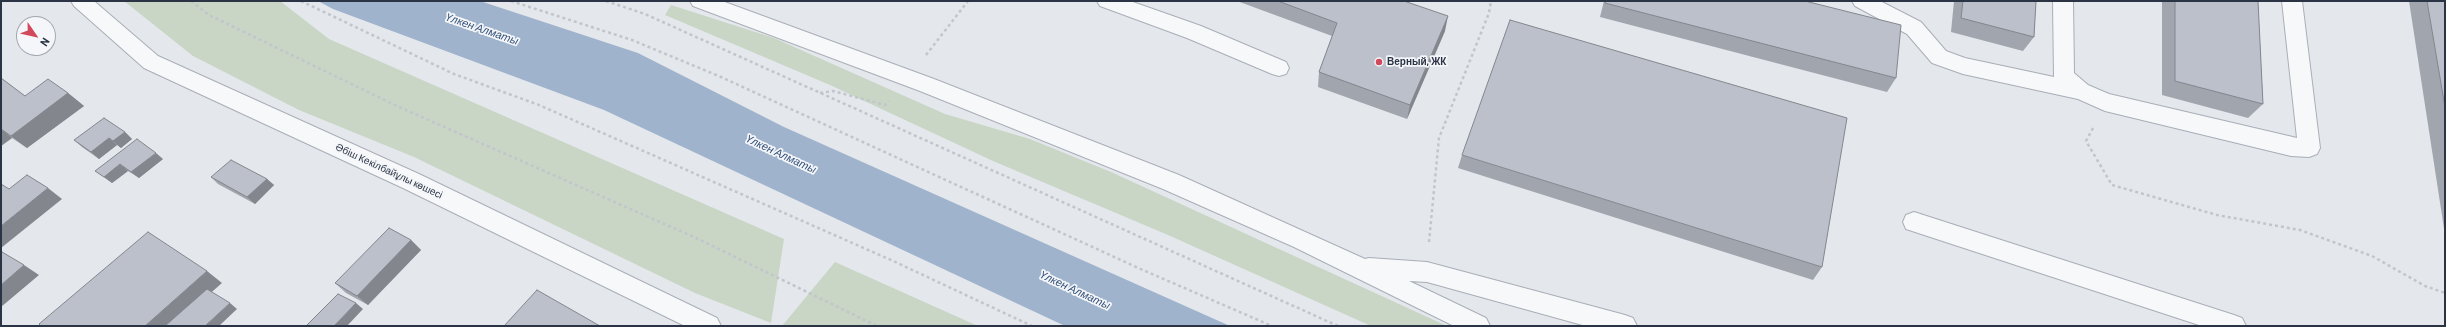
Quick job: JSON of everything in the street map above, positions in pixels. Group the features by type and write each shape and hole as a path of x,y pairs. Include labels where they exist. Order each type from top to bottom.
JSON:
{"street":[{"name":"Әбіш Кекілбайұлы көшесі","path":"81,1 151,62 411,181 709,326"},
{"path":"700,1 927,85 1171,182 1358,267 1478,326"},
{"path":"1106,1 1194,32 1279,68"},
{"path":"1862,1 1914,28 1939,57 1963,66 2081,91 2105,102 2291,147 2308,148 2292,1"},
{"path":"2063,1 2064,76 2081,91"},
{"path":"1914,222 2234,326"},
{"path":"1358,267 1427,272 1625,326"}],"path":[{"path":"191,1 209,15 399,107 694,237 877,326"},
{"path":"301,1 454,74 539,105 891,260 1032,326"},
{"path":"511,1 632,40 721,77 1115,257 1272,326"},
{"path":"606,1 645,14 1338,326"},
{"path":"1427,272 1439,138 1489,13 1491,1"},
{"path":"820,93 833,91 885,105"},
{"path":"2105,102 2086,141 2112,185 2217,215 2300,230 2372,256 2425,286 2445,293"}],"green space":[{"path":"124,1 280,1 329,39 784,239 771,323 695,293 414,157 299,110 193,56"},
{"path":"671,5 774,38 945,114 1030,139 1111,172 1447,326 1371,326 1168,235 993,161 830,85 665,15"},
{"path":"835,262 978,326 782,326"}],"water":[{"name":"Үлкен Алматы","path":"318,1 480,1 638,53 784,127 1230,326 1065,326 604,110 333,9"}],"building":[{"name":"Верный, ЖК","path":"1278,1 1404,1 1448,16 1410,105 1319,72 1337,23"},
{"path":"1605,1 1805,1 1901,25 1896,78 1605,3"},
{"path":"1963,1 2036,1 2034,37 1961,18"},
{"path":"2175,1 2258,1 2263,104 2175,81"},
{"path":"2427,1 2445,1 2445,107"},
{"path":"1510,20 1847,118 1822,267 1462,155"},
{"path":"1,78 25,96 48,79 68,93 11,136 1,129"},
{"path":"104,118 125,132 113,141 109,138 91,152 74,140"},
{"path":"137,139 156,153 131,172 120,164 104,177 95,171"},
{"path":"231,160 267,179 247,197 211,177"},
{"path":"27,175 48,188 1,226 1,184 9,189"},
{"path":"389,228 411,240 357,296 335,283"},
{"path":"148,232 207,271 145,326 41,326 39,324"},
{"path":"2,252 24,265 1,285 1,253"},
{"path":"207,289 230,303 205,326 165,326"},
{"path":"537,290 600,326 504,326"},
{"path":"338,294 356,303 334,326 306,326"}],"place":[{"name":"Верный, ЖК","path":"1379,62"}]}
